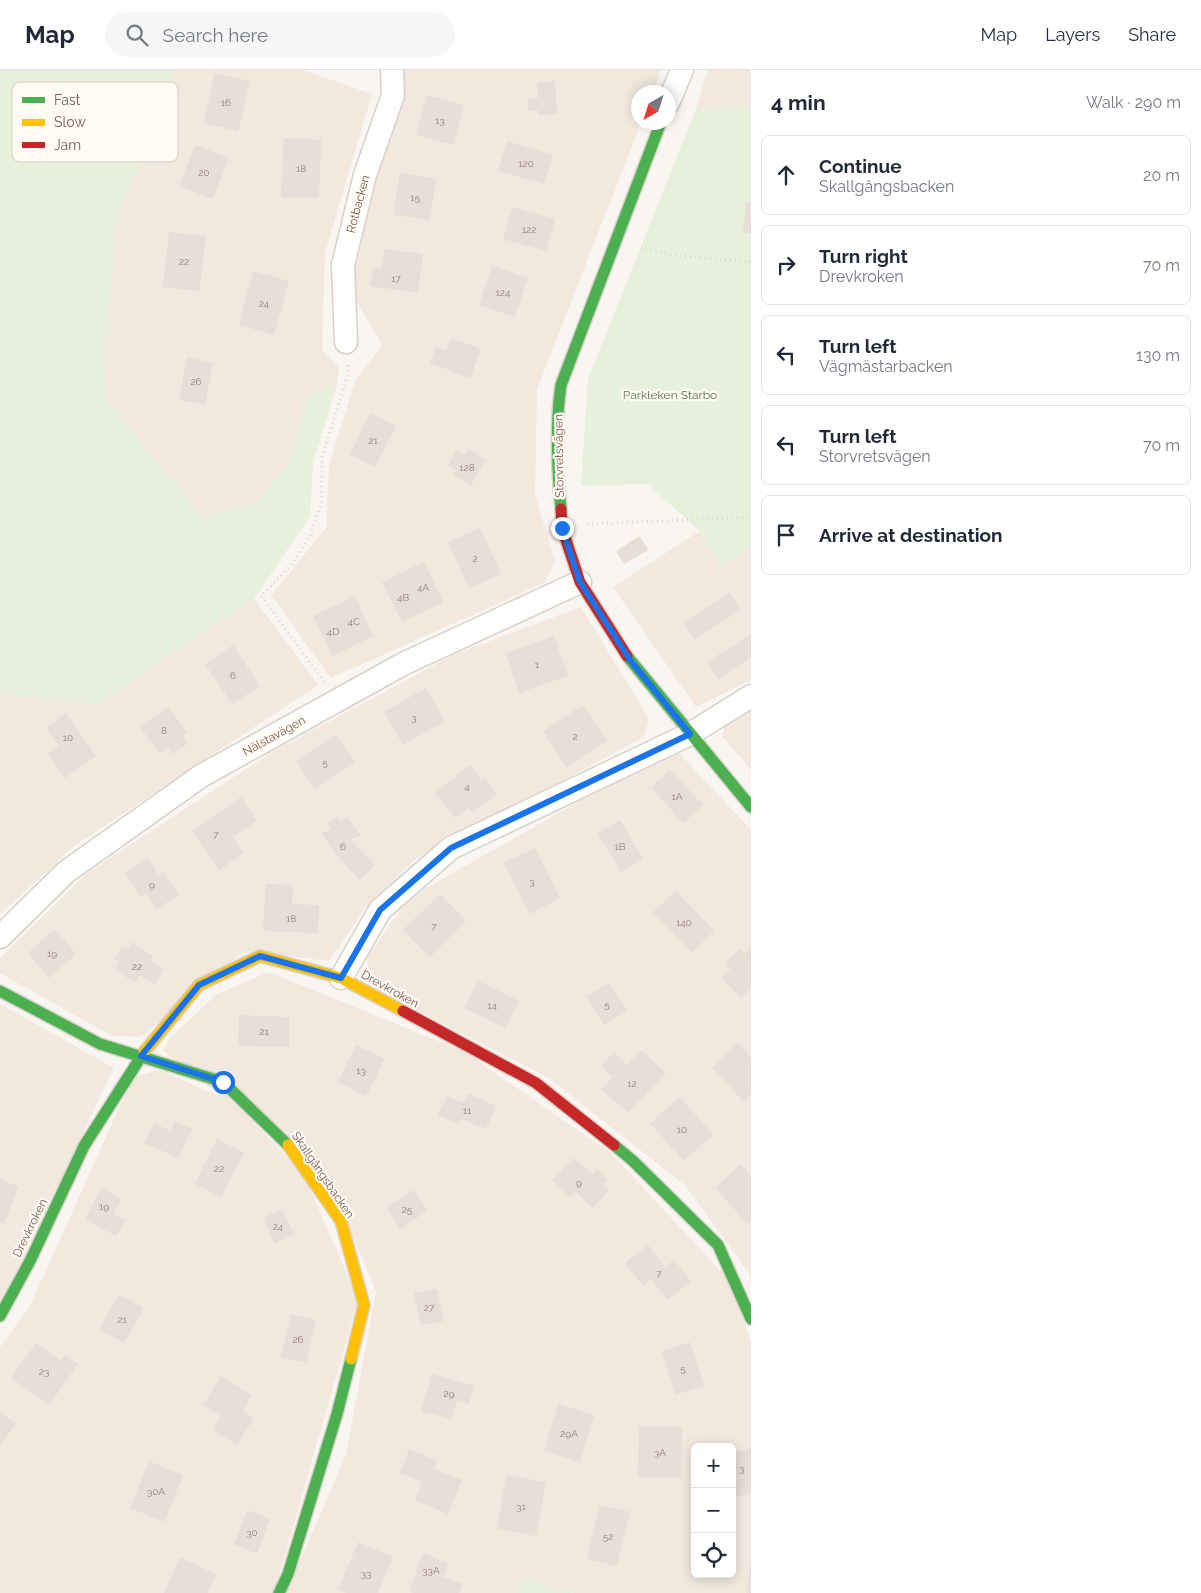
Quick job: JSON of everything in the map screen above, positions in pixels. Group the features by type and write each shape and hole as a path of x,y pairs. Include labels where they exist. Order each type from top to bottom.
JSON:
{"street":[{"name":"Rotbacken","path":"346,342 342,265 365,175 393,95 392,70"},
{"path":"676,85 682,70"},
{"name":"Storvretsvägen","path":"658,130 561,385 559,399 558,476 562,528 580,582 630,660 751,807"},
{"name":"Nälstavägen","path":"0,937 66,872 201,776 403,664 580,582"},
{"path":"341,978 380,910 451,848 690,734 751,696"},
{"name":"Drevkroken","path":"0,1316 30,1261 84,1146 141,1056 199,985 260,956 341,978 536,1083 633,1161 718,1245 751,1319"},
{"name":"Skallgångsbacken","path":"0,991 100,1044 223,1082 288,1144 341,1221 364,1305 337,1414 288,1574 279,1593"}],"path":[{"path":"637,246 672,255 751,262"},
{"path":"338,701 262,596 293,563 310,534 321,505 322,457 348,374 346,342"},
{"path":"580,524 751,517"}],"shaded area":[{"path":"176,70 303,70 372,94 325,253 322,350 339,367 337,385 308,395 287,468 252,506 203,517 104,396 116,223 140,162 178,162 178,82 171,82"},
{"path":"401,70 661,70 656,85 631,85 631,130 638,130 537,389 535,495 555,561 544,583 331,678 271,595 326,528 329,465 355,381 382,345 352,293 365,208"},
{"path":"708,70 751,70 751,106 696,109"},
{"path":"700,531 721,566 751,548 751,680 696,707 613,587"},
{"path":"254,599 318,685 74,846 0,915 0,693 99,704"},
{"path":"581,607 649,719 644,737 416,859 366,907 329,961 245,951 141,1037 112,1036 0,973 0,958 87,873 272,752 455,654"},
{"path":"751,710 751,770 722,736 726,723"},
{"path":"662,754 680,754 751,830 751,1276 685,1185 547,1077 376,989 366,959 409,898"},
{"path":"269,972 465,1052 611,1153 730,1281 751,1343 751,1593 575,1593 521,1579 515,1593 286,1593 346,1455 376,1291 329,1180 163,1051 170,1038 217,994"},
{"path":"0,1004 114,1068 0,1305"},
{"path":"159,1070 235,1103 304,1175 358,1300 274,1593 0,1593 0,1347 30,1306 133,1077"}],"green space":[{"path":"0,70 176,70 171,82 12,82 12,162 140,162 116,223 104,396 203,517 252,506 287,468 308,395 337,385 313,463 310,516 254,599 99,704 0,693"},
{"name":"Parkleken Starbo","path":"751,106 751,548 721,567 700,531 647,484 581,486 588,379 696,109"},
{"path":"521,1579 575,1593 515,1593"}],"building":[{"path":"215,73 250,81 238,131 203,123"},
{"path":"555,81 557,114 538,115 538,110 528,111 528,99 538,98 537,83"},
{"path":"427,95 464,105 454,145 416,135"},
{"path":"284,138 321,140 319,198 281,197"},
{"path":"507,141 553,155 544,184 498,171"},
{"path":"195,145 229,158 213,199 179,186"},
{"path":"400,173 436,179 430,220 393,215"},
{"path":"746,202 751,202 751,233 743,233"},
{"path":"512,207 555,219 546,251 503,239"},
{"path":"169,232 206,236 199,291 163,287"},
{"path":"385,249 423,254 418,293 370,286 373,268 382,269"},
{"path":"492,266 528,278 515,317 479,305"},
{"path":"253,271 289,281 274,335 239,325"},
{"path":"451,338 481,349 470,378 430,363 436,347 446,351"},
{"path":"187,357 213,363 205,405 179,400"},
{"path":"370,413 396,426 375,467 350,455"},
{"path":"469,449 486,460 471,485 453,474 456,470 448,465 457,450 465,455"},
{"path":"480,528 501,574 469,588 448,542"},
{"path":"640,536 648,550 624,564 616,551"},
{"path":"424,562 443,602 402,622 382,582"},
{"path":"730,593 741,610 694,639 683,623"},
{"path":"355,596 373,636 333,656 313,616"},
{"path":"751,634 751,657 718,679 707,662"},
{"path":"554,636 568,676 519,693 506,653"},
{"path":"233,645 260,686 232,704 205,664"},
{"path":"426,688 445,721 403,745 384,712"},
{"path":"583,705 607,741 566,767 543,731"},
{"path":"168,707 187,732 182,736 187,744 173,754 169,748 160,754 140,727"},
{"path":"66,713 96,756 65,778 48,754 59,746 46,728"},
{"path":"336,734 355,762 315,789 296,761"},
{"path":"470,765 481,780 484,777 497,794 472,813 469,808 455,818 435,793"},
{"path":"670,770 703,805 683,823 651,787"},
{"path":"241,797 257,821 233,837 244,853 219,870 192,831"},
{"path":"337,817 340,822 347,817 360,835 351,840 375,865 360,880 334,852 322,834 331,828 328,823"},
{"path":"620,820 643,859 621,872 598,833"},
{"path":"535,848 560,898 530,914 504,863"},
{"path":"148,858 159,875 164,872 179,895 156,909 146,893 141,897 125,873"},
{"path":"266,884 293,885 292,904 319,905 318,933 263,931"},
{"path":"676,891 714,931 692,953 653,912"},
{"path":"440,894 466,921 430,957 403,930"},
{"path":"55,929 76,954 49,978 28,953"},
{"path":"132,942 153,956 150,961 164,970 154,985 140,975 135,983 114,969 119,962 114,959 122,946 128,949"},
{"path":"740,948 745,954 751,948 751,988 741,998 721,978 731,968 725,963"},
{"path":"478,981 519,1001 505,1028 464,1008"},
{"path":"609,983 627,1011 604,1025 586,997"},
{"path":"239,1015 289,1017 289,1047 238,1046"},
{"path":"738,1043 751,1057 751,1095 744,1102 712,1067"},
{"path":"356,1045 385,1059 366,1096 338,1082"},
{"path":"641,1050 666,1073 628,1113 601,1089 613,1077 601,1066 614,1052 627,1065"},
{"path":"468,1093 496,1106 486,1129 461,1119 459,1124 438,1115 447,1096 464,1103"},
{"path":"680,1097 713,1135 683,1161 650,1123"},
{"path":"175,1121 192,1129 178,1158 144,1143 154,1123 170,1131"},
{"path":"217,1139 244,1153 221,1197 195,1184"},
{"path":"574,1158 592,1174 597,1169 607,1179 603,1184 609,1190 593,1208 575,1191 570,1197 552,1181"},
{"path":"741,1164 751,1175 751,1221 748,1224 715,1188"},
{"path":"0,1179 19,1187 4,1223 0,1222"},
{"path":"101,1188 121,1199 113,1214 125,1220 116,1236 85,1220"},
{"path":"414,1190 427,1211 400,1229 386,1207"},
{"path":"282,1209 294,1234 275,1244 263,1218"},
{"path":"648,1245 665,1267 674,1260 691,1281 668,1300 651,1279 643,1286 625,1263"},
{"path":"437,1289 444,1321 421,1325 414,1293"},
{"path":"119,1294 144,1308 124,1343 99,1329"},
{"path":"291,1314 316,1320 306,1363 281,1357"},
{"path":"690,1342 704,1386 675,1395 662,1351"},
{"path":"36,1343 61,1361 65,1355 78,1364 49,1405 11,1378"},
{"path":"432,1374 474,1386 469,1404 457,1400 451,1419 421,1411"},
{"path":"221,1376 252,1395 242,1411 254,1418 237,1445 213,1430 221,1416 203,1405"},
{"path":"558,1404 594,1415 580,1462 544,1451"},
{"path":"0,1412 16,1424 0,1446"},
{"path":"639,1426 682,1427 681,1478 638,1477"},
{"path":"751,1448 751,1493 736,1497 736,1488 736,1452"},
{"path":"409,1449 438,1461 434,1469 462,1480 448,1514 415,1500 422,1482 400,1473"},
{"path":"149,1461 183,1475 164,1522 130,1508"},
{"path":"506,1475 546,1482 536,1536 497,1529"},
{"path":"600,1505 630,1512 617,1566 587,1559"},
{"path":"247,1510 270,1519 257,1554 234,1544"},
{"path":"358,1542 393,1557 378,1593 346,1593 338,1590"},
{"path":"423,1553 448,1563 443,1577 462,1584 459,1593 413,1593 409,1591"},
{"path":"180,1557 216,1574 208,1593 164,1593"},
{"path":"750,1565 751,1593 747,1593"}],"traffic: fast":[{"path":"561,509 557,447 561,385 658,130"},
{"path":"627,656 751,807"},
{"path":"0,991 100,1044 223,1082 288,1145"},
{"path":"0,1316 30,1261 84,1146 144,1052"},
{"path":"614,1145 633,1161 718,1245 751,1319"},
{"path":"279,1593 288,1574 337,1414 351,1359"}],"traffic: slow":[{"path":"144,1052 199,985 260,956 341,978 403,1011"},
{"path":"288,1145 341,1221 364,1305 351,1359"}],"traffic: jam":[{"path":"561,509 562,528 580,582 627,656"},
{"path":"403,1011 536,1083 614,1145"}],"route":[{"path":"223,1082 141,1056 199,985 260,956 341,978 380,910 451,848 690,734 630,660 580,582 562,528"}]}
